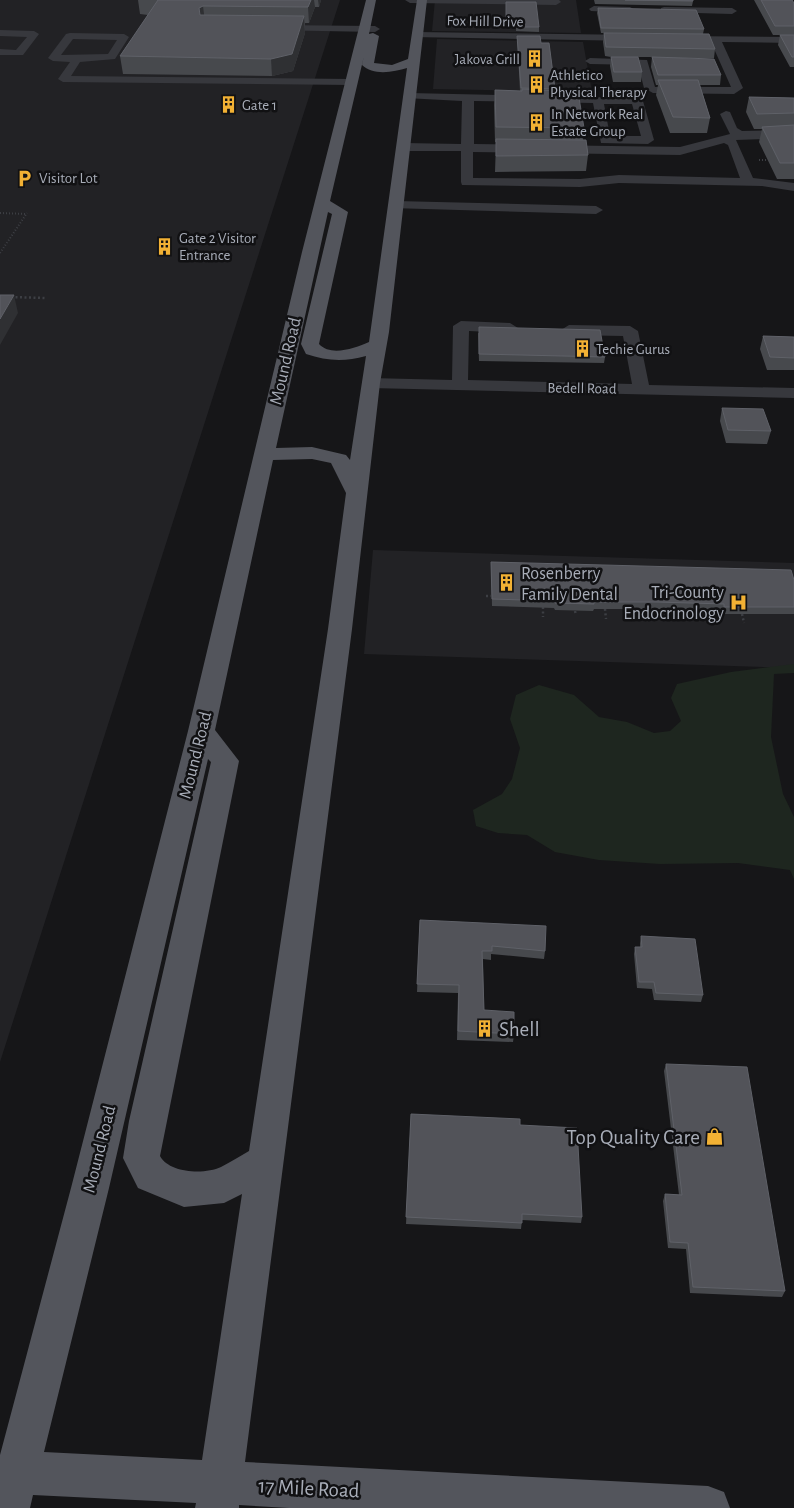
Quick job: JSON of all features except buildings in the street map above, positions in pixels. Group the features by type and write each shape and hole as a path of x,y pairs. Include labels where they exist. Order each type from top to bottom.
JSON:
{"main road":[{"name":"Mound Road","path":"8,1484 90,1188 201,731 323,202 352,82 370,29 373,0"},
{"path":"219,1496 340,629 375,346 380,332 414,61 411,31 422,0"},
{"path":"370,29 368,65 384,69 395,68 414,61"},
{"path":"323,202 340,212 310,344 312,350 327,356 355,355 375,346"},
{"path":"265,454 312,453 339,459 356,492"},
{"path":"201,731 226,761 146,1121 141,1158 150,1176 184,1189 224,1185 266,1161"},
{"name":"17 Mile Road","path":"8,1484 219,1496 708,1508"}],"street":[{"path":"409,3 422,0 489,8 557,9 561,37"},
{"path":"726,0 745,40"},
{"path":"489,8 490,36"},
{"path":"594,9 647,10 735,18"},
{"path":"262,28 370,29"},
{"name":"Fox Hill Drive","path":"411,31 490,36 647,38"},
{"path":"0,52 19,53 34,34 1,34"},
{"path":"666,38 794,40"},
{"path":"590,61 647,62 650,88 653,90 734,91 737,88 721,64 714,39"},
{"path":"78,59 63,79 352,82"},
{"path":"410,96 468,97 598,100 637,101 648,140 605,140 598,100"},
{"path":"468,97 467,182 580,183 619,179 707,176 748,182 766,182 794,188"},
{"path":"726,114 732,130 739,135"},
{"path":"403,147 696,152 724,138 739,135 794,134"},
{"path":"724,138 733,143 748,182"},
{"path":"396,205 596,210"},
{"path":"460,385 461,326 531,328"},
{"path":"550,329 630,331 642,390"},
{"name":"Bedell Road","path":"370,383 794,393"}],"lane":[{"path":"70,36 124,37 110,57 78,59 53,58 70,36"}],"path":[{"path":"759,160 776,160"},
{"path":"0,213 27,213 0,253"},
{"path":"9,297 45,298"},
{"path":"486,596 491,596"},
{"path":"543,608 543,617"},
{"path":"605,609 606,619"},
{"path":"637,610 638,617"},
{"path":"575,611 576,615"},
{"path":"742,614 744,623"}],"shaded area":[{"path":"0,0 340,0 0,1062"},
{"path":"435,0 576,0 581,33 432,31"},
{"path":"437,39 583,42 592,92 433,89"},
{"path":"373,550 794,563 794,668 364,654"},
{"path":"794,664 794,673 774,674 771,737 783,794 794,817 794,879 790,870 738,863 660,864 599,860 555,852 527,835 498,833 476,826 473,810 502,794 512,779 520,748 510,719 516,695 539,685 574,695 599,717 627,722 654,733 670,731 681,721 671,698 677,684 731,672"}],"place":[{"name":"Jakova Grill","path":"534,59"},
{"name":"Athletico Physical Therapy","path":"536,84"},
{"name":"Gate 1","path":"228,105"},
{"name":"In Network Real Estate Group","path":"537,123"},
{"name":"Visitor Lot","path":"25,178"},
{"name":"Gate 2 Visitor Entrance","path":"165,247"},
{"name":"Techie Gurus","path":"582,349"},
{"name":"Rosenberry Family Dental","path":"507,583"},
{"name":"Tri-County Endocrinology","path":"738,602"},
{"name":"Shell","path":"485,1029"},
{"name":"Top Quality Care","path":"714,1137"}]}
